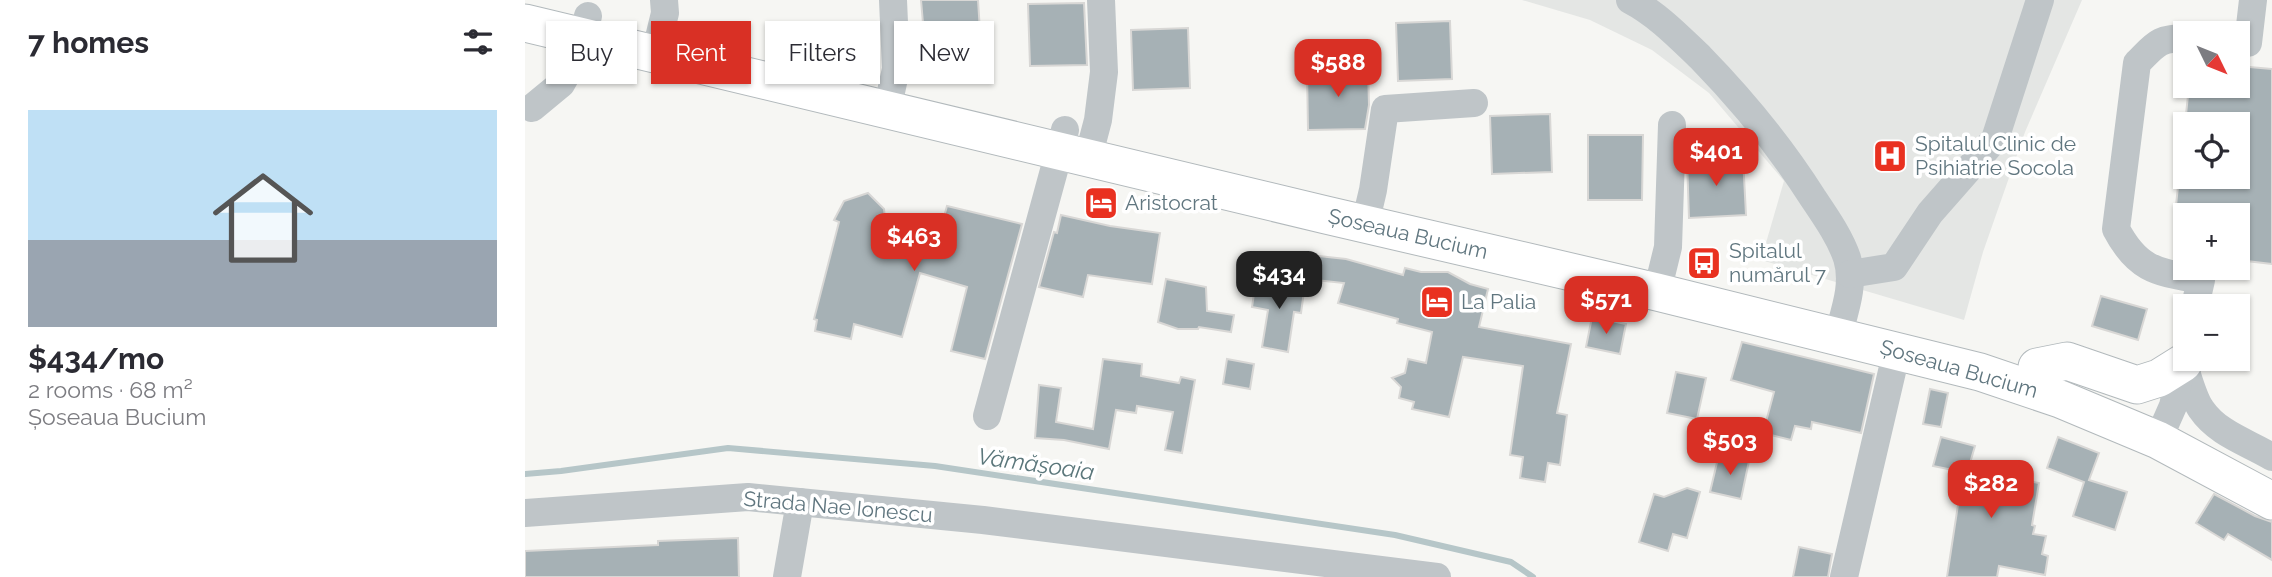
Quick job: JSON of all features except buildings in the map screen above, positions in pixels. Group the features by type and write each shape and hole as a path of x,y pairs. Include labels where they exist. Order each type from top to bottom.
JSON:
{"main road":[{"name":"Șoseaua Bucium","path":"525,0 574,21"},
{"name":"Șoseaua Bucium","path":"525,23 546,24"},
{"name":"Șoseaua Bucium","path":"751,57 890,99 1367,213 1841,325 1968,345 2093,388 2162,429 2272,501"},
{"name":"Șoseaua Bucium","path":"1841,325 1897,350 1980,372 2162,429 2272,474"},
{"path":"2037,367 2067,360 2137,385 2159,378 2173,366"}],"street":[{"path":"890,99 896,69 893,0"},
{"path":"987,416 1077,144 1104,72 1101,0"},
{"path":"1630,0 1680,37 1737,95 1788,158 1828,221 1847,257 1851,281 1841,325"},
{"path":"1850,274 1894,267 1930,213 1995,139 2040,0"},
{"path":"2253,0 2253,44"},
{"path":"2173,38 2156,44 2137,62 2116,229 2125,246 2142,264 2163,273 2201,280 2198,294"},
{"path":"532,108 561,84"},
{"path":"1367,213 1385,109 1473,103"},
{"path":"1660,282 1668,247 1672,125"},
{"path":"1844,577 1897,350"},
{"path":"2162,429 2173,406 2181,371"},
{"path":"2188,371 2199,406 2214,424 2272,457"},
{"name":"Strada Nae Ionescu","path":"525,513 748,497 983,520 1437,577"},
{"path":"786,577 800,502"}],"shaded area":[{"name":"Spitalul Clinic de Psihiatrie Socola","path":"1522,0 2082,0 2025,132 1983,252 1964,320 1761,260 1784,181 1709,93 1652,50 1590,20"}],"waterway":[{"name":"Vămășoaia","path":"525,474 728,448 935,466 1395,535 1511,562 1533,577"}],"place":[{"name":"Spitalul Clinic de Psihiatrie Socola","path":"1890,156"},
{"name":"Aristocrat","path":"1101,203"},
{"name":"Spitalul numărul 7","path":"1704,263"},
{"name":"La Palia","path":"1437,302"}]}
